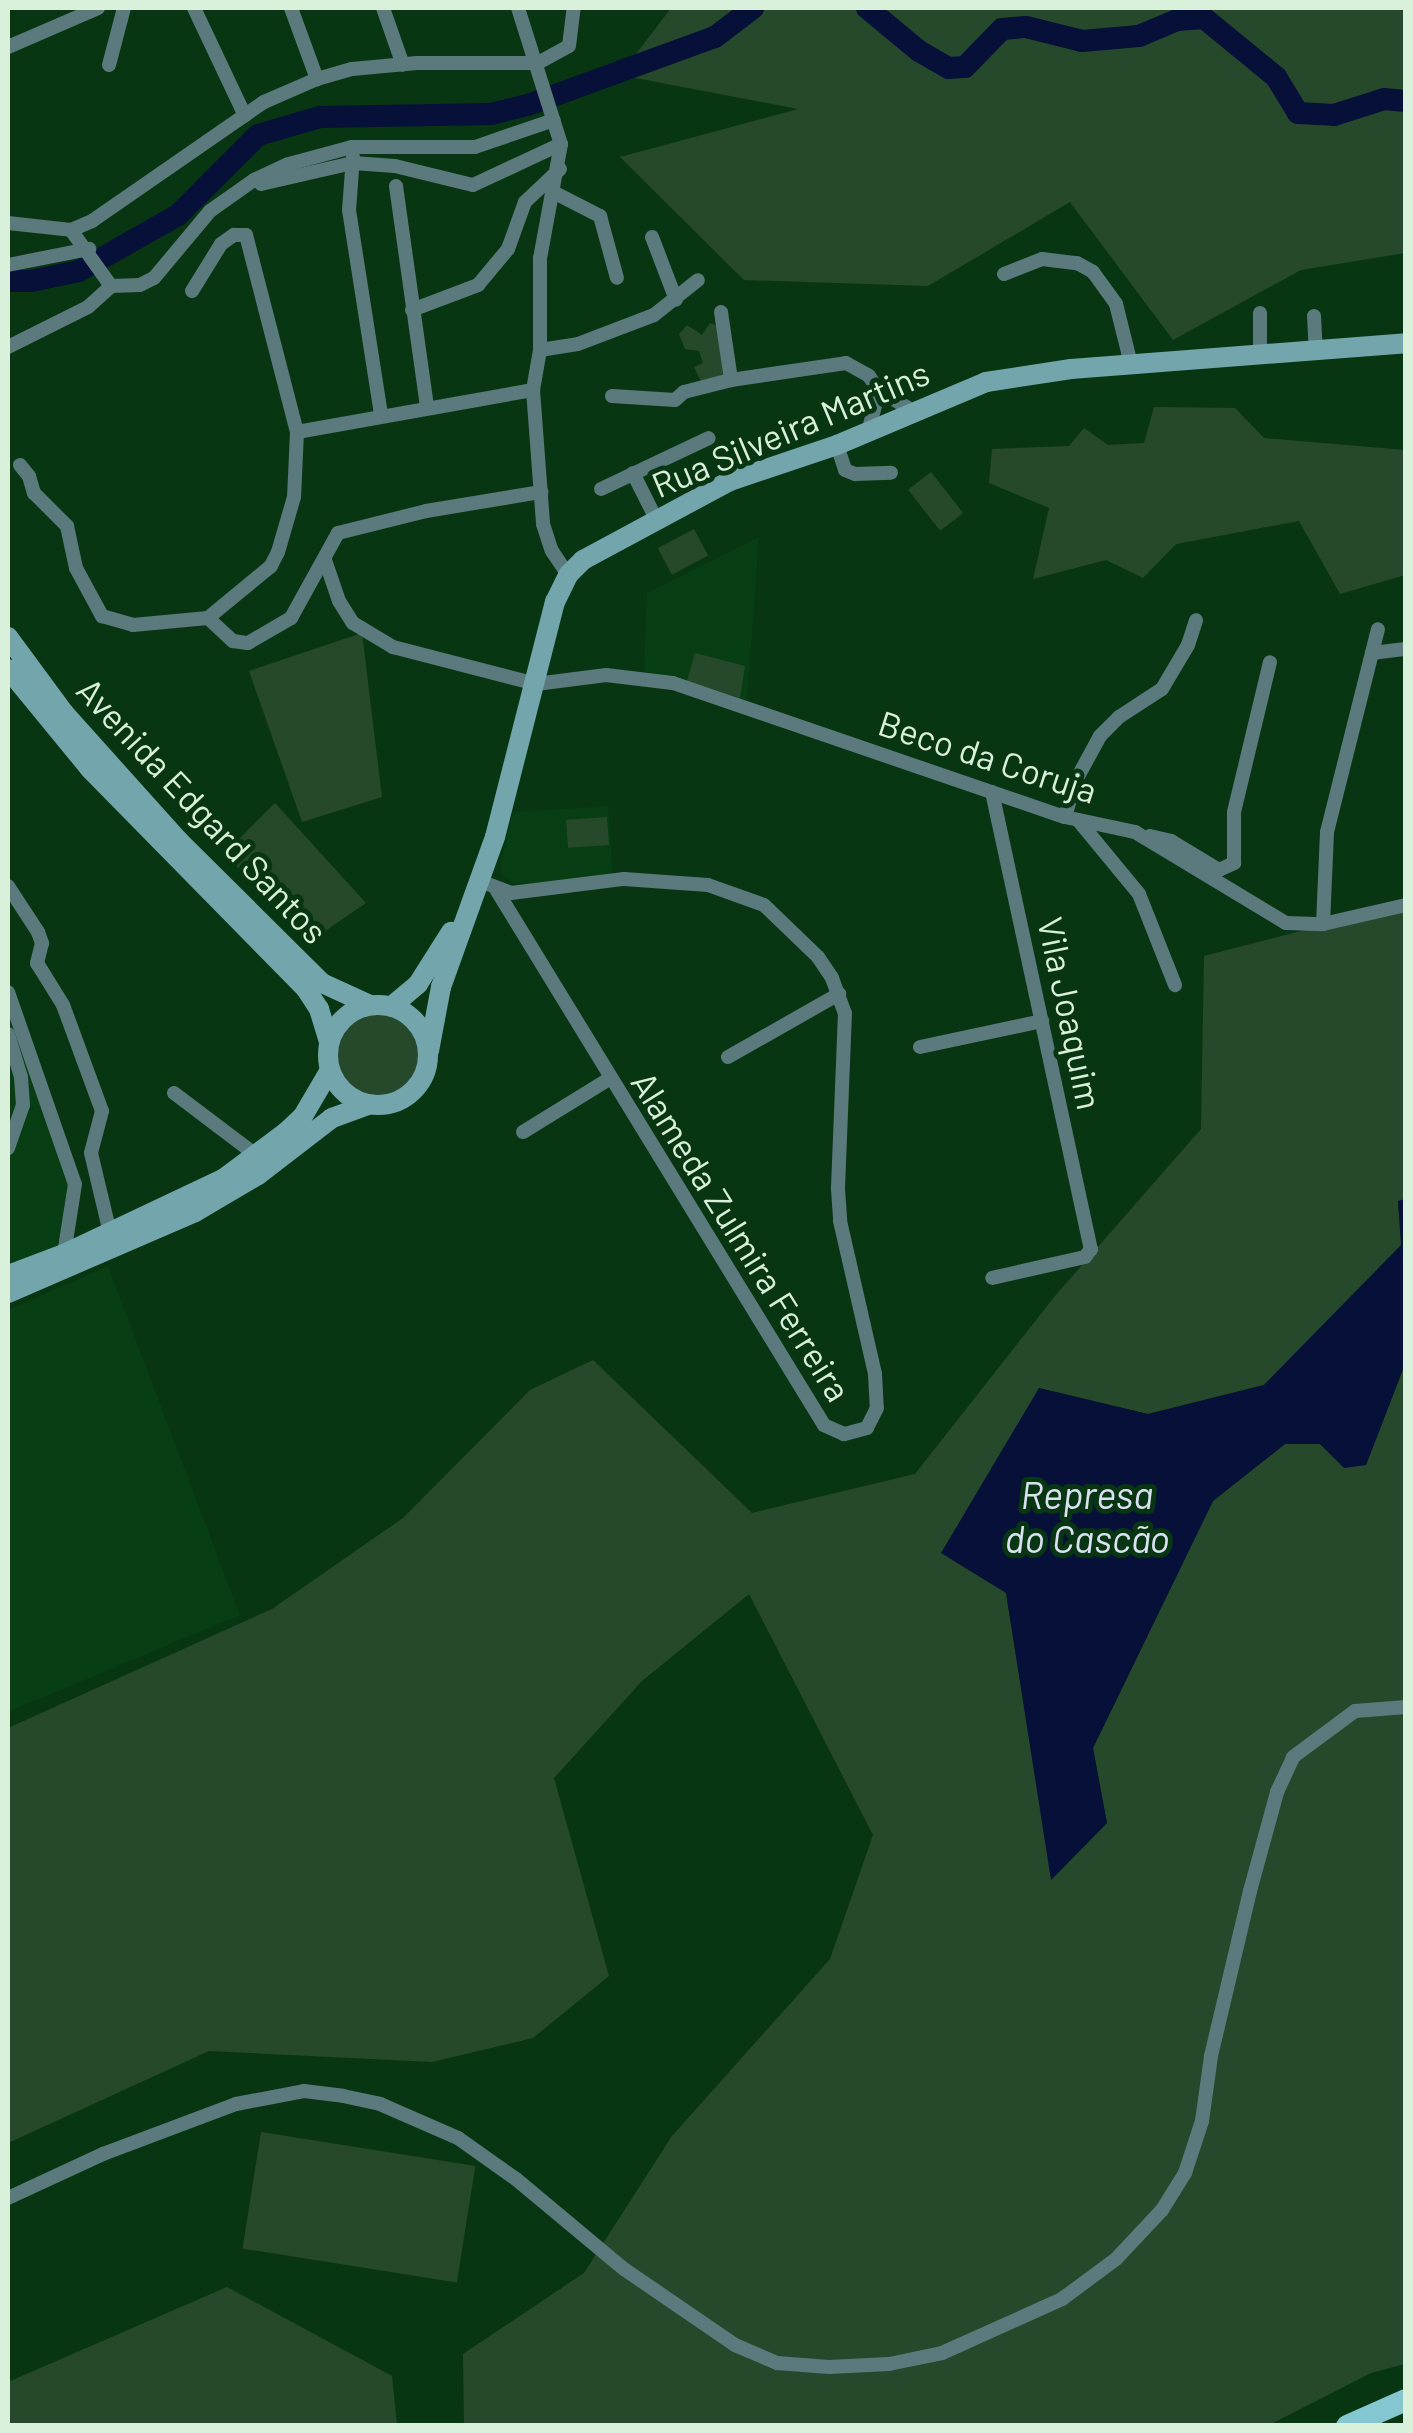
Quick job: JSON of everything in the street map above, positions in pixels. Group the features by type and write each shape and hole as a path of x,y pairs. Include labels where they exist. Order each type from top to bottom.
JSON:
{"main road":[{"name":"Rua Silveira Martins","path":"568,575 597,550 730,481 837,445 913,411 1001,379 1130,364 1406,343"},
{"path":"392,1006 418,984 489,886 555,602 568,575"},
{"name":"Avenida Edgard Santos","path":"8,636 64,713 179,841 312,975 332,990 370,1005"},
{"name":"Avenida Edgard Santos","path":"8,669 130,812 306,989 319,1008 329,1042"},
{"path":"8,1293 195,1212 258,1176 332,1118 368,1105 391,1104 412,1093 425,1074 441,988 465,916"},
{"path":"368,1105 338,1086 330,1070 329,1042 338,1025 370,1005 392,1006 410,1016 423,1032 429,1051"},
{"path":"8,1275 64,1254 210,1186 256,1155 302,1116 330,1070"},
{"path":"1347,2426 1406,2400"}],"street":[{"path":"8,47 98,8"},
{"path":"110,65 124,8"},
{"path":"194,8 245,116"},
{"path":"291,8 317,79"},
{"path":"382,8 403,65"},
{"path":"518,8 561,144 560,169 540,258 540,350 533,390 546,539 568,575"},
{"path":"8,223 72,230 110,212 290,88 317,79 352,69 403,65 538,63 569,46 574,8"},
{"path":"8,347 88,307 111,286 126,288 154,278 194,226 240,189 353,155 475,147 554,120"},
{"path":"353,155 473,185 561,144"},
{"path":"353,155 350,222 381,414"},
{"path":"412,310 478,285 508,249 525,202 560,169"},
{"path":"396,186 428,406"},
{"path":"555,193 600,216 616,278"},
{"path":"72,230 111,286"},
{"path":"20,464 30,476 34,493 67,526 76,568 102,616 133,625 208,618 260,575 278,552 290,517 297,432 246,235 234,235 221,244 192,291"},
{"path":"652,237 676,300"},
{"path":"8,264 88,249"},
{"path":"1004,274 1042,259 1077,263 1093,272 1116,304 1130,364"},
{"path":"540,350 587,340 654,315 698,280"},
{"path":"721,312 731,380"},
{"path":"1260,313 1260,356"},
{"path":"1314,316 1316,350"},
{"path":"612,396 664,401 731,380 846,364 869,376 879,392 913,411"},
{"path":"297,432 381,414 533,390"},
{"path":"868,432 879,392"},
{"path":"601,488 709,438"},
{"path":"837,445 845,470 855,474 891,472"},
{"path":"632,473 656,519"},
{"path":"208,618 233,641 248,643 291,618 326,560 332,539 359,525 541,492"},
{"path":"326,560 346,612 368,633 393,647 536,684"},
{"path":"1175,985 1139,894 1072,818 1093,746 1118,718 1162,688 1188,645 1196,620"},
{"path":"1322,924 1328,832 1378,629"},
{"path":"1372,654 1406,648"},
{"path":"1135,832 1171,842 1220,870 1230,868 1236,857 1234,812 1270,662"},
{"name":"Beco da Coruja","path":"536,684 606,675 652,678 1072,818 1135,832 1286,923 1322,924 1406,905"},
{"name":"Vila Joaquim","path":"992,792 1091,1246 1085,1257 992,1278"},
{"name":"Alameda Zulmira Ferreira","path":"624,880 675,880 730,890 764,905 784,920 818,957 840,994 846,1032 840,1221 864,1314 878,1395 872,1422 858,1432 844,1434 824,1425 489,886 527,893 624,880"},
{"path":"8,886 38,932 42,943 37,963 63,1005 102,1111 91,1153 110,1233"},
{"path":"8,992 75,1184 64,1254"},
{"path":"728,1057 840,994"},
{"path":"920,1047 1042,1021"},
{"path":"8,1034 21,1077 22,1105 8,1148"},
{"path":"523,1132 609,1079"},
{"path":"174,1093 256,1155"},
{"path":"8,2198 103,2154 236,2104 304,2091 343,2096 380,2104 458,2138 516,2179 624,2269 735,2345 778,2363 829,2367 889,2364 942,2353 1062,2299 1116,2259 1162,2210 1186,2173 1202,2121 1211,2056 1250,1891 1278,1792 1293,1756 1356,1711 1406,1707"}],"shaded area":[{"path":"671,8 1405,8 1405,253 1301,270 1173,340 1070,202 928,286 744,280 620,157 798,109 620,75"},
{"path":"710,323 718,326 723,375 702,383 694,367 703,363 699,351 685,349 679,334 687,325 702,335"},
{"path":"1154,407 1235,408 1264,438 1405,450 1405,575 1340,594 1299,521 1176,544 1143,578 1106,560 1033,579 1049,508 989,483 992,449 1069,446 1084,428 1108,445 1144,443"},
{"path":"931,472 963,513 940,531 908,490"},
{"path":"694,529 708,555 672,575 658,548"},
{"path":"759,537 747,700 644,671 647,593"},
{"path":"362,633 382,797 302,822 249,671"},
{"path":"695,653 745,666 740,698 687,681"},
{"path":"275,803 366,903 312,940 224,854"},
{"path":"608,806 613,877 513,884 502,874 513,812"},
{"path":"607,817 609,845 568,848 566,820"},
{"path":"1405,904 1406,1199 1398,1202 1402,1245 1264,1385 1148,1414 1039,1388 1006,1593 1052,1879 1107,1823 1093,1748 1213,1501 1285,1444 1320,1444 1344,1467 1366,1465 1405,1364 1405,2364 1371,2373 1269,2425 464,2425 463,2354 584,2273 672,2136 830,1959 873,1835 749,1594 642,1681 554,1778 609,1976 533,2038 432,2062 209,2051 8,2143 8,1728 272,1609 403,1518 530,1390 593,1360 752,1513 915,1474 1055,1296 1201,1129 1204,956"},
{"path":"8,1001 71,1194 57,1248 8,1269"},
{"path":"378,1013 394,1016 407,1025 416,1038 416,1070 407,1083 394,1092 378,1095 362,1092 349,1083 340,1070 337,1054 340,1038 349,1025 362,1016"},
{"path":"108,1266 240,1615 8,1712 8,1310"},
{"path":"261,2132 475,2166 457,2282 243,2249"},
{"path":"227,2287 392,2376 397,2425 8,2425 8,2382"}],"water":[{"name":"Represa do Cascão","path":"1405,1199 1405,1364 1366,1465 1344,1468 1320,1444 1285,1444 1213,1501 1093,1748 1107,1823 1051,1880 1006,1593 941,1553 1039,1388 1148,1414 1264,1385 1401,1245 1398,1201"}],"waterway":[{"path":"8,281 31,281 79,271 178,215 258,135 320,117 491,114 528,105 715,37 753,8"},
{"path":"867,8 919,51 949,68 965,67 1002,29 1026,27 1082,41 1139,36 1177,20 1204,18 1276,77 1298,113 1334,115 1384,99 1406,101"}]}
